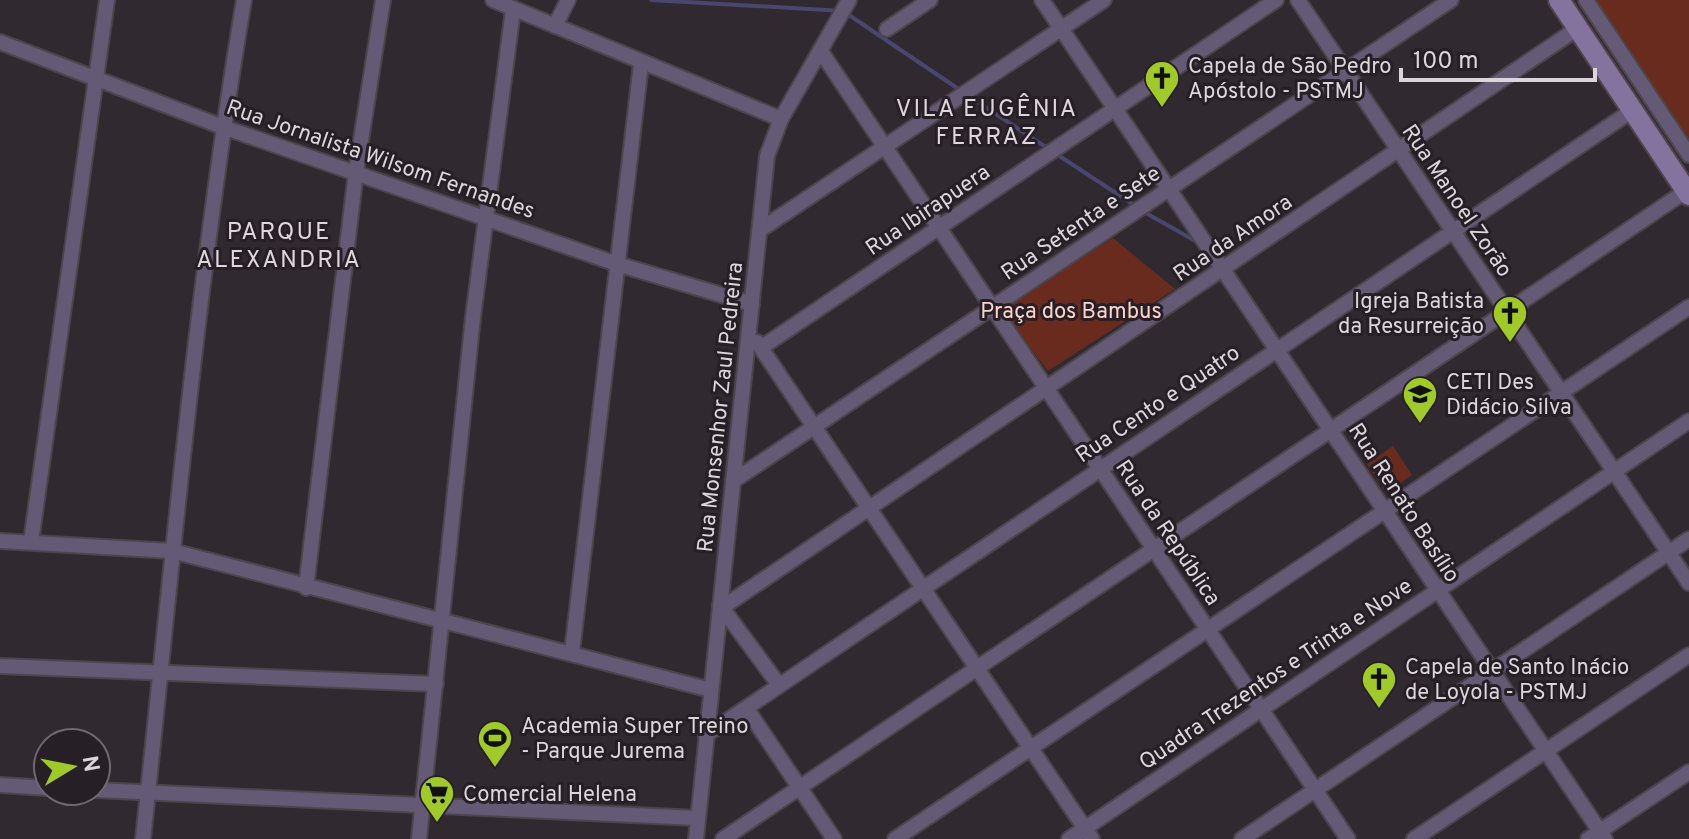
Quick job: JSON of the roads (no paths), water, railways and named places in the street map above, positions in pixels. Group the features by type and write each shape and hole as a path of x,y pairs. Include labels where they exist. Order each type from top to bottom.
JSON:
{"main road":[{"path":"1559,0 1688,193"}],"street":[{"path":"31,542 107,0"},
{"path":"143,839 158,673 223,127 244,0"},
{"path":"306,588 356,172 383,0"},
{"path":"493,0 641,64 781,119"},
{"path":"555,26 568,0"},
{"path":"887,29 930,0"},
{"name":"Rua Renato Basílio","path":"1042,0 1547,752 1597,836"},
{"path":"760,230 1104,0"},
{"name":"Rua Ibirapuera","path":"762,347 1276,0"},
{"name":"Rua Manoel Zorão","path":"1298,0 1689,583"},
{"name":"Rua Setenta e Sete","path":"733,481 1451,0"},
{"path":"1586,0 1689,155"},
{"name":"Rua Monsenhor Zaul Pedreira","path":"696,839 767,156 781,119 844,8"},
{"path":"419,839 485,216 513,10"},
{"name":"Rua da Amora","path":"721,606 1578,28"},
{"name":"Rua Jornalista Wilsom Fernandes","path":"0,42 96,76 223,127 617,264 752,304"},
{"name":"Rua da República","path":"820,50 1348,839"},
{"path":"572,652 641,64"},
{"name":"Rua Cento e Quatro","path":"706,735 1633,110"},
{"path":"723,839 1688,193"},
{"path":"895,839 1689,307"},
{"path":"748,335 762,347 1088,834"},
{"name":"Quadra Trezentos e Trinta e Nove","path":"1069,839 1088,834 1262,709 1689,421"},
{"path":"1242,839 1689,539"},
{"path":"0,541 172,551 711,690"},
{"path":"721,606 779,685"},
{"path":"1414,839 1689,655"},
{"path":"0,666 436,684"},
{"path":"747,709 834,839"},
{"path":"1597,836 1689,772"},
{"path":"0,785 32,787"},
{"path":"112,791 698,818"}],"waterway":[{"path":"651,0 843,11 960,90"},
{"path":"967,95 1137,207"},
{"path":"1144,212 1199,243"}],"place":[{"name":"Capela de São Pedro Apóstolo - PSTMJ","path":"1162,109"},
{"name":"Igreja Batista da Resurreição","path":"1510,344"},
{"name":"CETI Des Didácio Silva","path":"1420,425"},
{"name":"Capela de Santo Inácio de Loyola - PSTMJ","path":"1379,710"},
{"name":"Academia Super Treino - Parque Jurema","path":"495,769"},
{"name":"Comercial Helena","path":"437,824"}],"district":[{"name":"VILA EUGÊNIA FERRAZ","path":"987,122"},
{"name":"PARQUE ALEXANDRIA","path":"279,245"}],"park label":[{"name":"Praça dos Bambus","path":"1071,310"}]}
